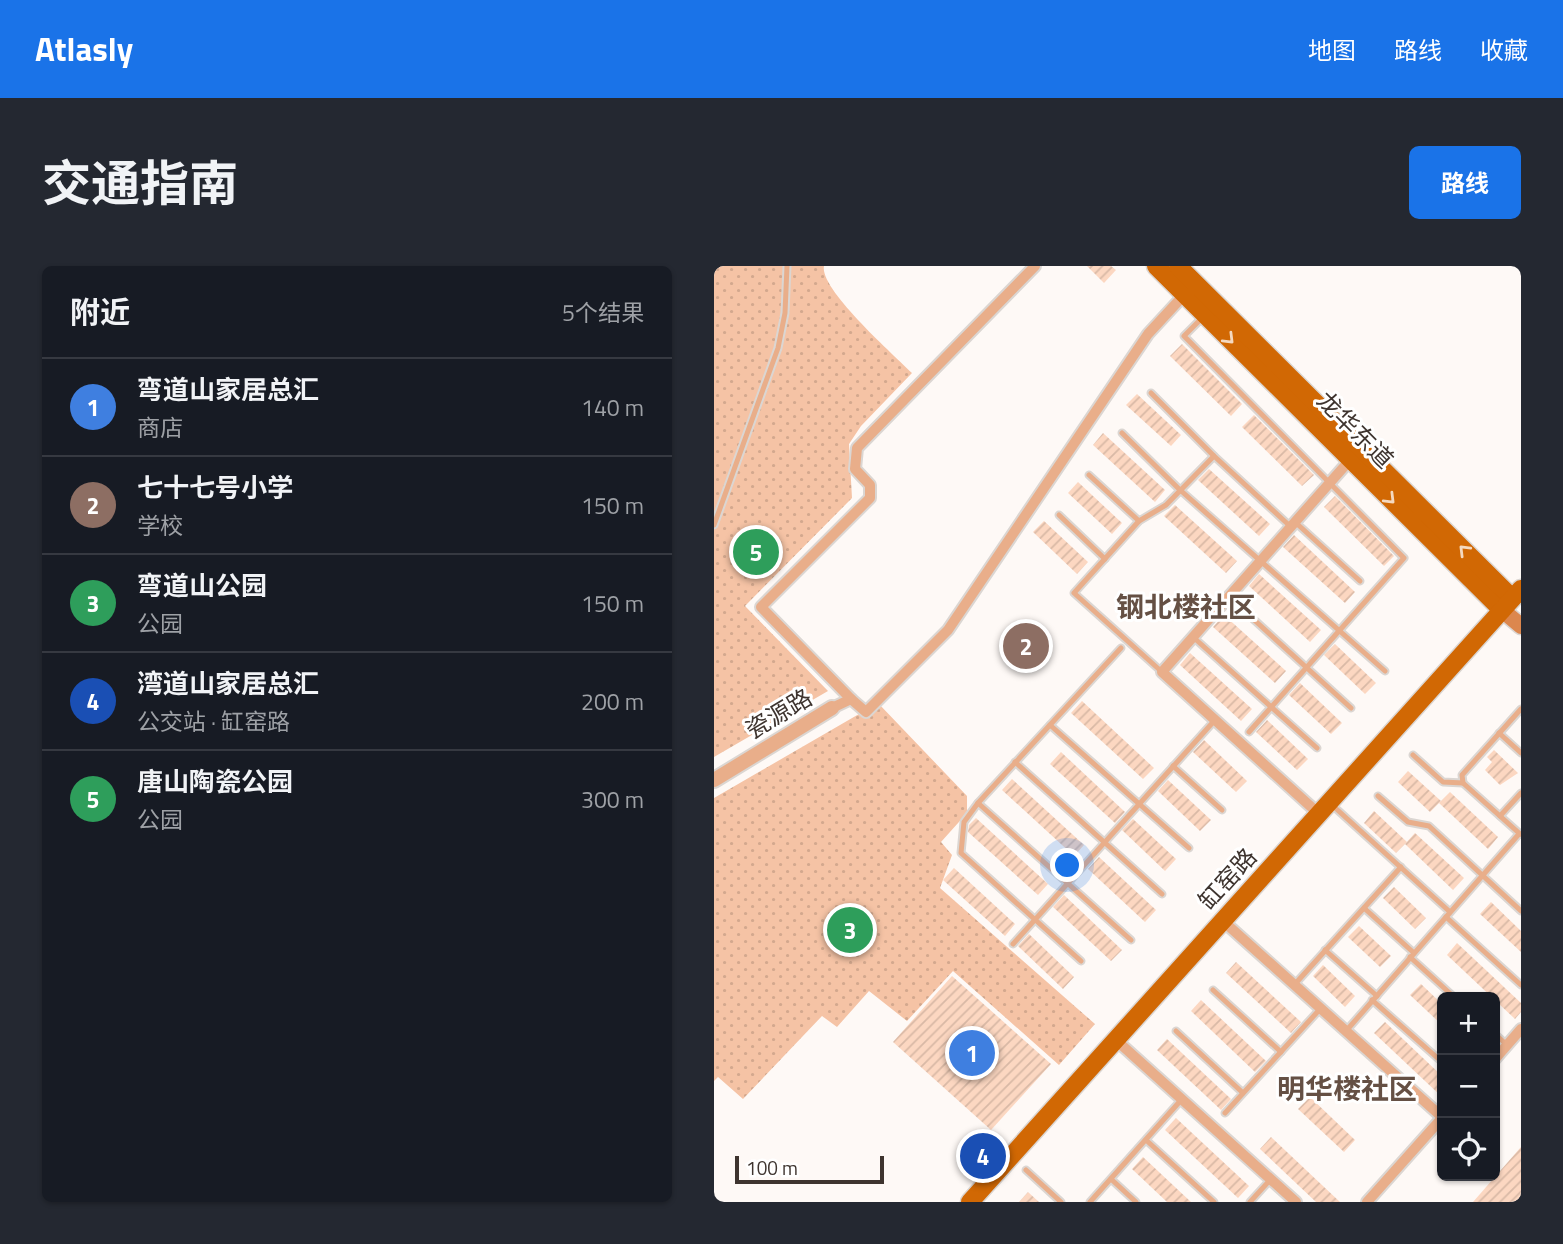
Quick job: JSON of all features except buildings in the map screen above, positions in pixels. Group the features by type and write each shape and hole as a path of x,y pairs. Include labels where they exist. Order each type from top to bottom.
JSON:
{"main road":[{"name":"龙华东道","path":"1156,266 1350,460 1515,602"},
{"name":"龙华东道","path":"1178,266 1515,602 1521,626"},
{"name":"缸窑路","path":"970,1202 1324,808 1515,602"}],"street":[{"path":"1035,266 857,448 855,469 870,485 870,498 761,607 866,712 948,630 1148,334 1184,295"},
{"path":"1324,808 1215,720 1162,672 1350,460"},
{"path":"1515,602 1521,634"},
{"path":"832,708 851,699"},
{"name":"瓷源路","path":"714,780 832,708"},
{"path":"1223,921 1437,1113"},
{"path":"1498,1055 1521,1029"},
{"path":"1116,1040 1296,1202"},
{"path":"1367,1202 1437,1124"}],"lane":[{"path":"714,525 778,348 785,313 786,266"},
{"path":"1205,315 1184,336 1404,558 1249,732"},
{"path":"1151,393 1214,456 1360,580"},
{"path":"1122,433 1180,489 1385,671"},
{"path":"1162,672 1074,593 1139,521 1166,505 1214,456"},
{"path":"1089,475 1139,521"},
{"path":"1059,515 1105,559"},
{"path":"1229,597 1351,708"},
{"path":"1193,637 1317,748"},
{"path":"1081,961 961,853 964,822 978,803 1121,648"},
{"path":"1463,783 1462,775 1521,709"},
{"path":"1013,944 1215,720"},
{"path":"1051,725 1189,848"},
{"path":"1499,733 1521,753"},
{"path":"1346,1031 1520,835 1463,783 1443,782 1413,755"},
{"path":"1016,762 1162,894"},
{"path":"1173,766 1222,810"},
{"path":"1500,816 1521,793"},
{"path":"1378,796 1408,822 1429,826 1521,911"},
{"path":"978,803 1131,940"},
{"path":"1324,808 1401,867 1521,985"},
{"path":"1294,984 1401,867"},
{"path":"1364,908 1449,992"},
{"path":"1325,950 1437,1057"},
{"path":"1213,990 1281,1052"},
{"path":"1225,1113 1321,1008"},
{"path":"1176,1031 1243,1093"},
{"path":"1500,1039 1507,1045"},
{"path":"1090,1202 1182,1099"},
{"path":"1146,1140 1214,1202"},
{"path":"1026,1170 1061,1202"},
{"path":"1111,1179 1136,1202"},
{"path":"1250,1202 1271,1179"}],"shaded area":[{"path":"714,266 824,266 833,290 845,305 912,373 861,426 849,444 852,498 745,606 828,691 714,757"},
{"path":"878,703 967,796 967,813 941,842 952,855 940,888 1095,1024 1059,1065 953,971 907,1021 869,991 837,1027 822,1016 743,1099 718,1077 714,1081 714,798"}],"place":[{"name":"唐山陶瓷公园","path":"756,552"},
{"name":"七十七号小学","path":"1026,646"},
{"name":"弯道山公园","path":"850,930"},
{"name":"弯道山家居总汇","path":"972,1053"},
{"name":"湾道山家居总汇","path":"983,1156"}],"district":[{"name":"钢北楼社区","path":"1186,607"},
{"name":"明华楼社区","path":"1347,1089"}]}
